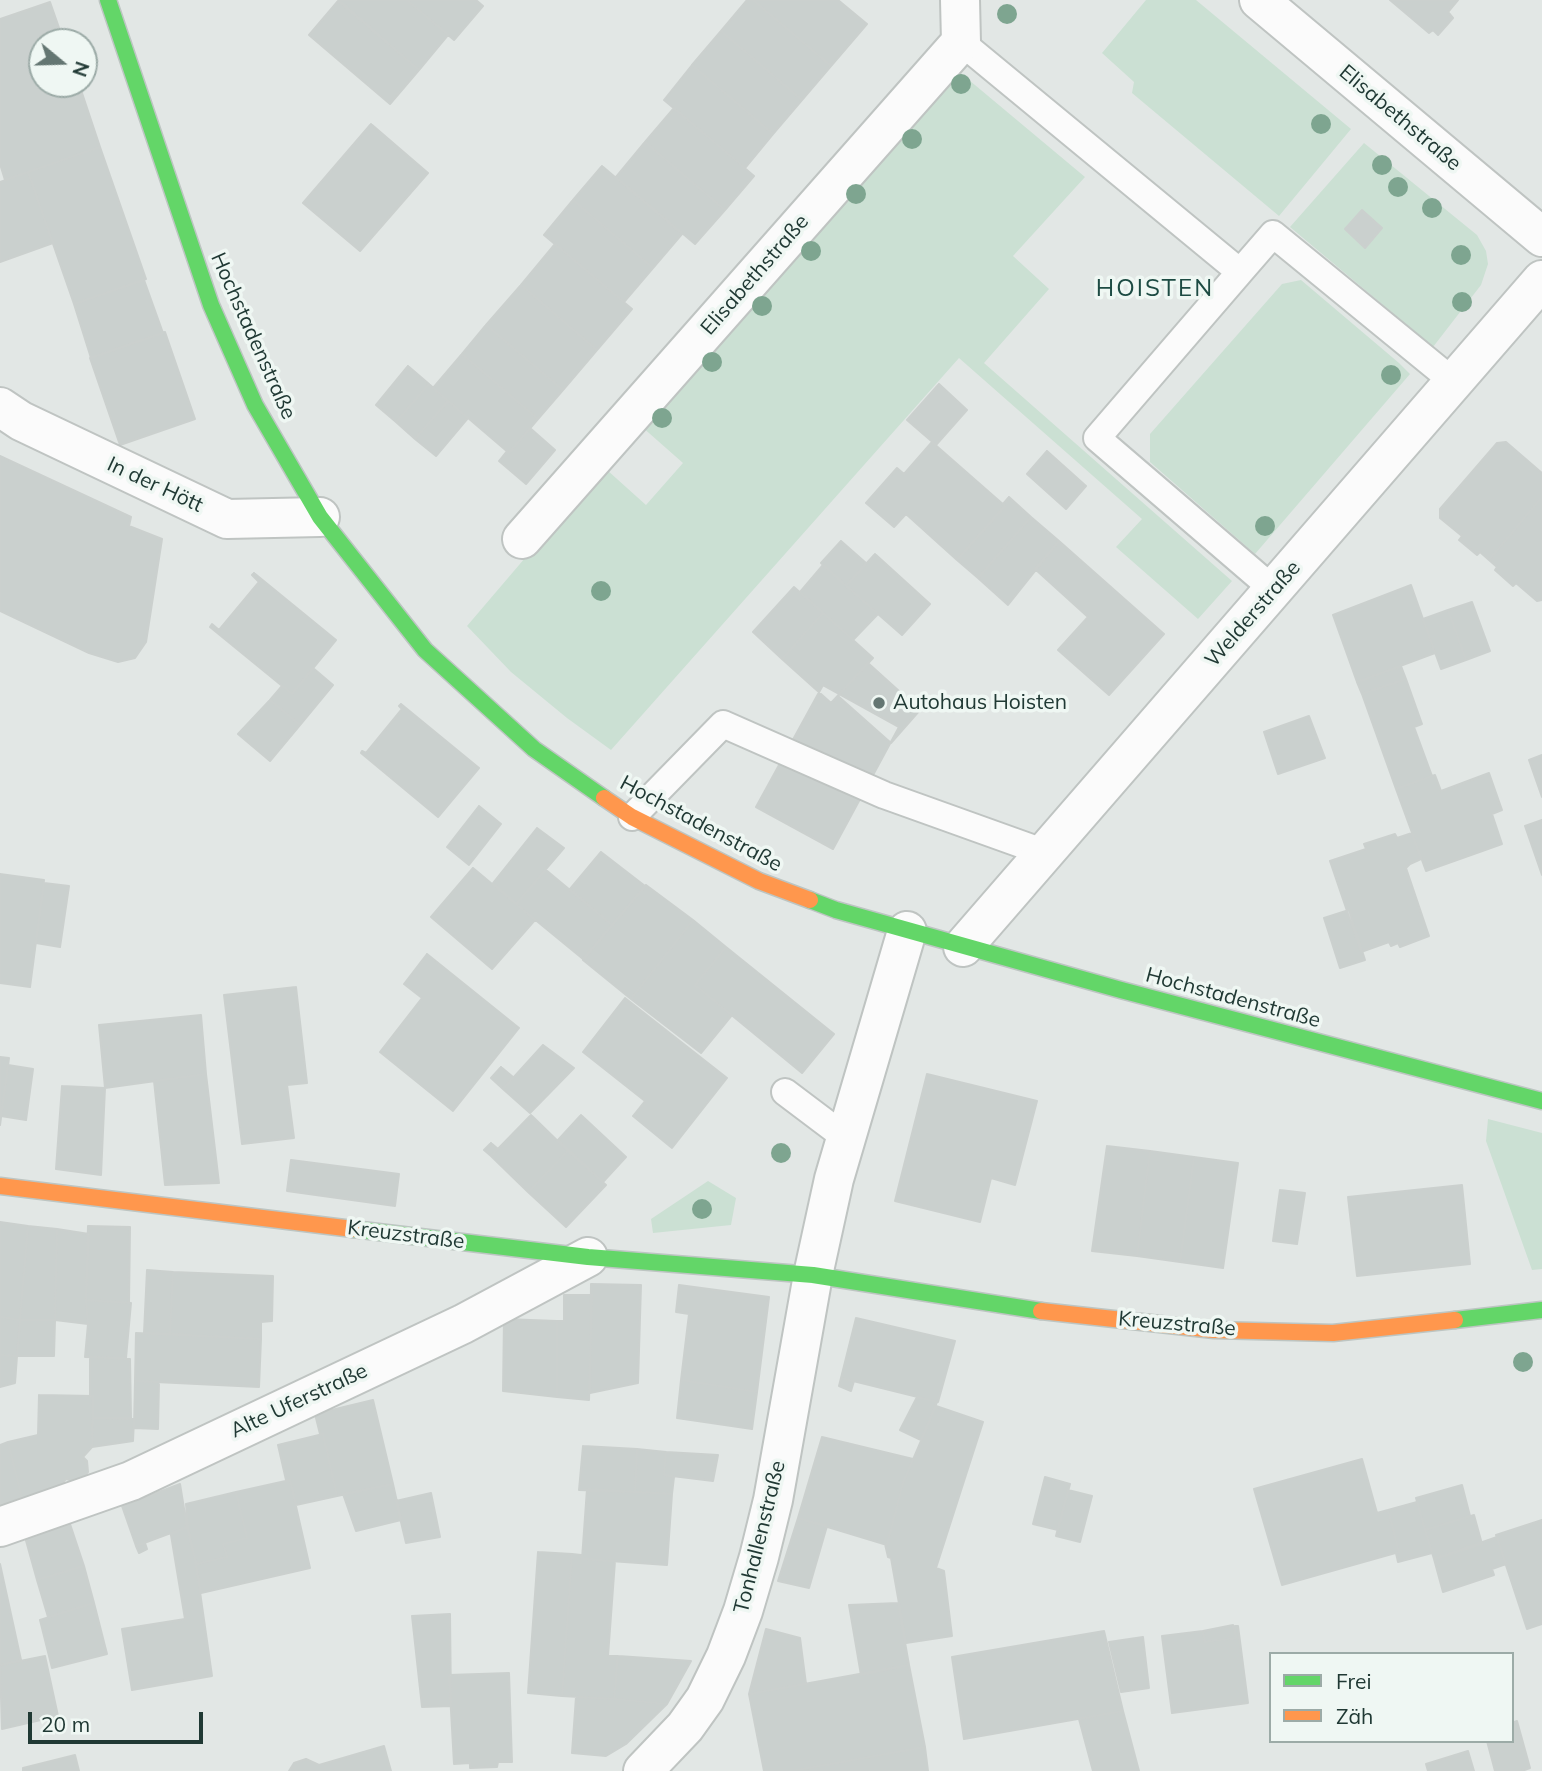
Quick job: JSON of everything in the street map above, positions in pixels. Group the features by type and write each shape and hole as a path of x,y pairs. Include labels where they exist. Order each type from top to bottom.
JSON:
{"main road":[{"name":"Hochstadenstraße","path":"108,0 211,305 255,405 320,517 425,650 534,749 632,817 759,881 836,910 963,947 1542,1101"},
{"name":"Kreuzstraße","path":"0,1186 588,1256 813,1275 1009,1307 1214,1330 1333,1333 1542,1310"}],"street":[{"path":"960,0 961,42"},
{"name":"Elisabethstraße","path":"1259,0 1542,237"},
{"name":"Elisabethstraße","path":"522,539 961,42"},
{"name":"Welderstraße","path":"963,947 1542,280"},
{"name":"In der Hött","path":"0,407 21,421 227,519 320,517"},
{"path":"813,1275 834,1179 907,931"},
{"name":"Alte Uferstraße","path":"0,1527 131,1481 463,1324 588,1256"},
{"name":"Tonhallenstraße","path":"643,1771 685,1727 705,1699 726,1656 743,1611 760,1558 773,1500 813,1275"}],"lane":[{"path":"961,42 1240,272"},
{"path":"1274,590 1097,438 1240,272 1273,234 1454,382"},
{"path":"632,817 723,724 884,795 1043,852"},
{"path":"785,1092 846,1138"}],"green space":[{"path":"1146,0 1196,0 1351,129 1279,216 1132,93 1134,82 1102,53"},
{"path":"957,70 1085,177 1013,256 1049,289 984,363 1232,581 1198,619 1116,547 1142,519 959,358 611,750 511,672 467,626 525,558 607,470 646,505 683,463 641,426"},
{"path":"1364,143 1477,235 1486,251 1488,264 1481,285 1433,347 1290,227"},
{"path":"1301,280 1410,374 1255,554 1150,462 1150,434 1282,284"},
{"path":"1488,1119 1542,1133 1542,1269 1532,1270 1486,1141"},
{"path":"708,1181 736,1198 731,1225 653,1233 651,1219"}],"building":[{"path":"339,0 407,0 448,35 419,70"},
{"path":"407,0 476,0 483,6 454,40"},
{"path":"747,0 753,0 831,66 802,100 721,31"},
{"path":"753,0 838,0 867,24 831,66"},
{"path":"1390,0 1458,0 1448,12 1453,18 1438,35 1433,30 1429,33"},
{"path":"338,1 419,70 390,104 309,35"},
{"path":"50,2 59,28 28,28 28,98 84,98 100,147 5,180 0,164 0,19"},
{"path":"721,31 802,100 773,134 692,65"},
{"path":"692,65 773,134 745,168 664,100"},
{"path":"674,108 754,176 725,210 645,142"},
{"path":"371,124 428,173 360,251 303,203"},
{"path":"645,142 725,210 695,244 616,177"},
{"path":"100,147 146,279 74,304 28,172"},
{"path":"602,166 682,234 653,268 573,200"},
{"path":"28,172 53,243 0,262 0,182"},
{"path":"573,200 653,268 624,302 544,235"},
{"path":"1362,210 1382,228 1365,248 1345,229"},
{"path":"555,244 632,309 597,350 521,285"},
{"path":"144,280 163,333 91,358 74,304"},
{"path":"521,285 597,350 563,390 486,325"},
{"path":"486,325 563,390 538,419 462,354"},
{"path":"165,332 195,419 120,445 90,358"},
{"path":"462,354 538,419 509,453 433,388"},
{"path":"408,366 429,384 396,422 376,405"},
{"path":"429,384 448,401 415,439 396,422"},
{"path":"939,384 967,410 936,445 907,420"},
{"path":"448,401 468,418 436,456 415,439"},
{"path":"530,428 555,450 526,484 499,461"},
{"path":"932,442 1005,506 957,560 906,514 894,527 866,503 897,468 904,474"},
{"path":"1506,442 1542,473 1542,497 1489,560 1480,552 1477,555 1459,540 1462,536 1440,518 1440,509 1497,443"},
{"path":"1047,451 1086,486 1066,509 1027,474"},
{"path":"0,456 131,517 129,526 162,539 146,642 135,658 118,662 89,653 0,611"},
{"path":"1009,497 1031,517 978,578 957,560 1005,506 1003,504"},
{"path":"1542,497 1542,600 1537,601 1516,583 1513,586 1495,570 1497,567 1489,560"},
{"path":"1031,517 1059,541 1008,605 978,578"},
{"path":"841,541 866,563 846,586 821,563"},
{"path":"1059,541 1164,634 1109,695 1058,650 1088,617 1035,569"},
{"path":"875,554 930,604 902,635 846,586"},
{"path":"823,565 878,614 853,640 800,592"},
{"path":"254,573 336,640 292,694 210,627 212,624 219,630 259,582 252,575"},
{"path":"1411,585 1435,653 1357,682 1333,615"},
{"path":"794,587 823,613 782,659 753,632"},
{"path":"1472,602 1490,651 1466,660 1448,610"},
{"path":"1448,610 1466,660 1441,669 1423,619"},
{"path":"823,613 873,658 831,703 782,659"},
{"name":"Autohaus Hoisten","path":"868,663 920,710 891,743 838,696"},
{"path":"1401,666 1406,679 1362,694 1357,682"},
{"path":"313,668 333,685 300,725 270,700 282,686 292,694"},
{"path":"1406,679 1422,724 1414,727 1432,776 1396,789 1362,694"},
{"path":"823,685 899,727 833,849 756,807"},
{"path":"270,700 300,725 270,761 238,734"},
{"path":"401,704 479,768 438,817 361,753 366,753 402,709 399,706"},
{"path":"1309,716 1325,758 1278,774 1264,732"},
{"path":"1542,755 1542,797 1529,760"},
{"path":"1489,773 1502,810 1492,814 1502,844 1426,871 1396,789 1435,775 1441,791"},
{"path":"479,806 501,824 469,865 447,847"},
{"path":"1542,820 1542,875 1525,826"},
{"path":"537,828 564,848 516,904 493,883"},
{"path":"1412,833 1421,859 1406,868 1429,936 1400,947 1398,943 1391,946 1389,942 1361,952 1330,861 1366,849 1364,844 1395,834 1397,838"},
{"path":"601,852 645,886 612,925 570,889"},
{"path":"473,868 535,920 492,969 431,917"},
{"path":"546,870 612,925 583,959 516,904"},
{"path":"0,874 44,880 30,987 0,983"},
{"path":"44,883 69,886 60,947 36,943"},
{"path":"646,885 693,920 631,999 583,960"},
{"path":"1349,910 1365,960 1340,968 1324,918"},
{"path":"693,920 726,947 695,985 732,1015 701,1053 631,999"},
{"path":"726,947 834,1034 802,1073 695,985"},
{"path":"427,954 519,1028 453,1111 380,1052 422,998 404,984"},
{"path":"296,987 307,1083 287,1085 294,1138 242,1144 224,995"},
{"path":"625,998 727,1078 672,1148 633,1116 645,1101 583,1052"},
{"path":"201,1015 206,1074 105,1088 99,1025"},
{"path":"543,1045 574,1068 530,1113 503,1089"},
{"path":"0,1057 9,1058 0,1125"},
{"path":"8,1065 33,1069 26,1120 1,1116"},
{"path":"501,1067 513,1077 503,1089 491,1078"},
{"path":"206,1074 219,1183 165,1185 154,1081"},
{"path":"927,1074 1037,1101 1015,1185 991,1178 980,1222 895,1201"},
{"path":"62,1086 105,1088 101,1175 56,1169"},
{"path":"531,1115 568,1151 528,1192 491,1156"},
{"path":"581,1115 626,1157 603,1182 558,1140"},
{"path":"491,1143 498,1149 491,1156 484,1150"},
{"path":"1107,1146 1150,1151 1137,1256 1092,1251"},
{"path":"568,1151 606,1185 566,1227 528,1192"},
{"path":"1150,1151 1194,1157 1180,1262 1137,1256"},
{"path":"1194,1157 1238,1163 1223,1268 1180,1262"},
{"path":"291,1160 399,1174 395,1206 287,1191"},
{"path":"1462,1185 1470,1264 1357,1276 1348,1197"},
{"path":"1280,1190 1305,1193 1297,1244 1273,1241"},
{"path":"0,1222 28,1226 20,1320 0,1317"},
{"path":"28,1226 57,1229 55,1320 20,1320"},
{"path":"88,1226 130,1227 129,1303 86,1300"},
{"path":"57,1229 89,1234 86,1300 88,1324 55,1320"},
{"path":"147,1270 173,1272 170,1334 144,1333"},
{"path":"173,1272 273,1276 272,1321 261,1322 261,1339 170,1334"},
{"path":"591,1284 641,1285 638,1383 590,1393"},
{"path":"679,1285 769,1297 757,1392 681,1380 689,1314 676,1312"},
{"path":"564,1295 592,1295 589,1400 557,1397 557,1321 564,1321"},
{"path":"86,1300 131,1303 126,1358 85,1357 88,1324"},
{"path":"0,1317 20,1320 17,1356 0,1355"},
{"path":"856,1318 955,1341 938,1402 841,1378"},
{"path":"504,1319 557,1321 557,1397 503,1391"},
{"path":"20,1320 55,1320 54,1356 17,1356"},
{"path":"136,1333 261,1339 259,1387 135,1381"},
{"path":"0,1355 17,1356 15,1383 0,1387"},
{"path":"90,1357 130,1359 131,1418 93,1418"},
{"path":"841,1378 854,1381 851,1391 839,1386"},
{"path":"681,1380 757,1392 752,1429 677,1418"},
{"path":"135,1381 159,1382 158,1429 134,1428"},
{"path":"39,1395 93,1396 92,1447 83,1457 87,1461 88,1472 77,1482 66,1479 59,1488 22,1498 8,1442 38,1435"},
{"path":"917,1397 937,1402 921,1440 900,1430"},
{"path":"373,1400 393,1484 337,1496 323,1434 320,1434 315,1414"},
{"path":"936,1406 983,1422 936,1568 944,1571 952,1636 906,1643 891,1558 888,1557 885,1544 887,1545 903,1483"},
{"path":"93,1418 134,1419 133,1441 92,1447"},
{"path":"323,1434 337,1496 296,1505 290,1480 286,1480 278,1445"},
{"path":"822,1437 913,1459 903,1483 887,1545 798,1518"},
{"path":"8,1442 22,1498 0,1505 0,1445"},
{"path":"583,1446 637,1449 635,1492 579,1490"},
{"path":"637,1449 666,1452 664,1475 674,1477 672,1494 635,1492"},
{"path":"666,1452 718,1455 713,1481 664,1475"},
{"path":"1362,1459 1377,1513 1388,1510 1399,1552 1282,1585 1254,1489"},
{"path":"1045,1477 1070,1484 1058,1530 1033,1524"},
{"path":"290,1480 310,1568 201,1593 196,1564 227,1557 223,1544 247,1538 236,1492"},
{"path":"180,1484 187,1527 136,1546 122,1506"},
{"path":"393,1484 401,1520 356,1531 343,1494"},
{"path":"1462,1485 1470,1516 1425,1530 1416,1498"},
{"path":"587,1489 672,1494 667,1565 582,1559"},
{"path":"1068,1490 1092,1496 1080,1542 1056,1536"},
{"path":"236,1492 247,1538 223,1544 227,1557 196,1564 186,1504"},
{"path":"431,1493 440,1537 406,1543 396,1501"},
{"path":"1417,1502 1432,1553 1398,1562 1396,1553 1399,1552 1388,1510"},
{"path":"1474,1515 1482,1544 1434,1559 1425,1530"},
{"path":"798,1518 827,1526 809,1588 778,1581"},
{"path":"1542,1520 1542,1624 1527,1629 1496,1535"},
{"path":"70,1524 84,1566 37,1580 25,1537"},
{"path":"187,1527 196,1564 212,1676 132,1690 122,1629 185,1619 171,1535"},
{"path":"1497,1537 1506,1564 1492,1569 1494,1575 1443,1592 1434,1559"},
{"path":"145,1543 147,1549 139,1553 136,1546"},
{"path":"538,1552 572,1554 562,1696 528,1693"},
{"path":"572,1554 581,1555 582,1559 615,1561 608,1656 618,1656 614,1699 562,1696"},
{"path":"0,1564 21,1660 0,1665"},
{"path":"84,1566 94,1603 48,1617 37,1580"},
{"path":"94,1603 107,1654 52,1668 40,1620"},
{"path":"898,1603 909,1665 861,1675 849,1605"},
{"path":"450,1614 451,1706 422,1707 412,1616"},
{"path":"1233,1625 1236,1638 1205,1642 1203,1631"},
{"path":"1235,1626 1238,1626 1248,1703 1172,1713 1162,1636 1203,1631 1205,1642 1236,1638"},
{"path":"766,1629 800,1638 806,1684 749,1694"},
{"path":"1104,1631 1123,1711 964,1739 952,1657"},
{"path":"1143,1637 1149,1688 1121,1692 1109,1642"},
{"path":"45,1656 58,1716 2,1729 0,1665"},
{"path":"618,1656 691,1661 667,1704 614,1699"},
{"path":"909,1665 925,1747 792,1771 764,1771 749,1694"},
{"path":"509,1673 512,1762 498,1762 497,1767 470,1768 470,1763 454,1764 449,1675"},
{"path":"576,1697 667,1704 626,1744 606,1756 572,1753"},
{"path":"1123,1711 1139,1771 1093,1771 1079,1719"},
{"path":"1517,1721 1530,1768 1522,1771 1495,1771 1488,1743 1514,1743 1514,1722"},
{"path":"384,1746 391,1771 289,1771 294,1763 306,1759 319,1765"},
{"path":"925,1747 928,1771 792,1771"},
{"path":"1468,1751 1474,1771 1428,1771 1426,1764"},
{"path":"75,1755 79,1771 23,1771 23,1768"}],"traffic: fast":[{"path":"108,0 211,305 255,405 320,517 425,650 534,749 604,798"},
{"path":"810,900 836,910 1121,990 1542,1101"},
{"path":"353,1229 588,1257 813,1275 1041,1311"},
{"path":"1455,1320 1542,1310"}],"traffic: slow":[{"path":"604,798 632,817 759,881 810,900"},
{"path":"0,1186 353,1229"},
{"path":"1041,1311 1214,1330 1333,1333 1455,1320"}],"place":[{"name":"Autohaus Hoisten","path":"879,703"}],"district":[{"name":"HOISTEN","path":"1155,289"}]}
